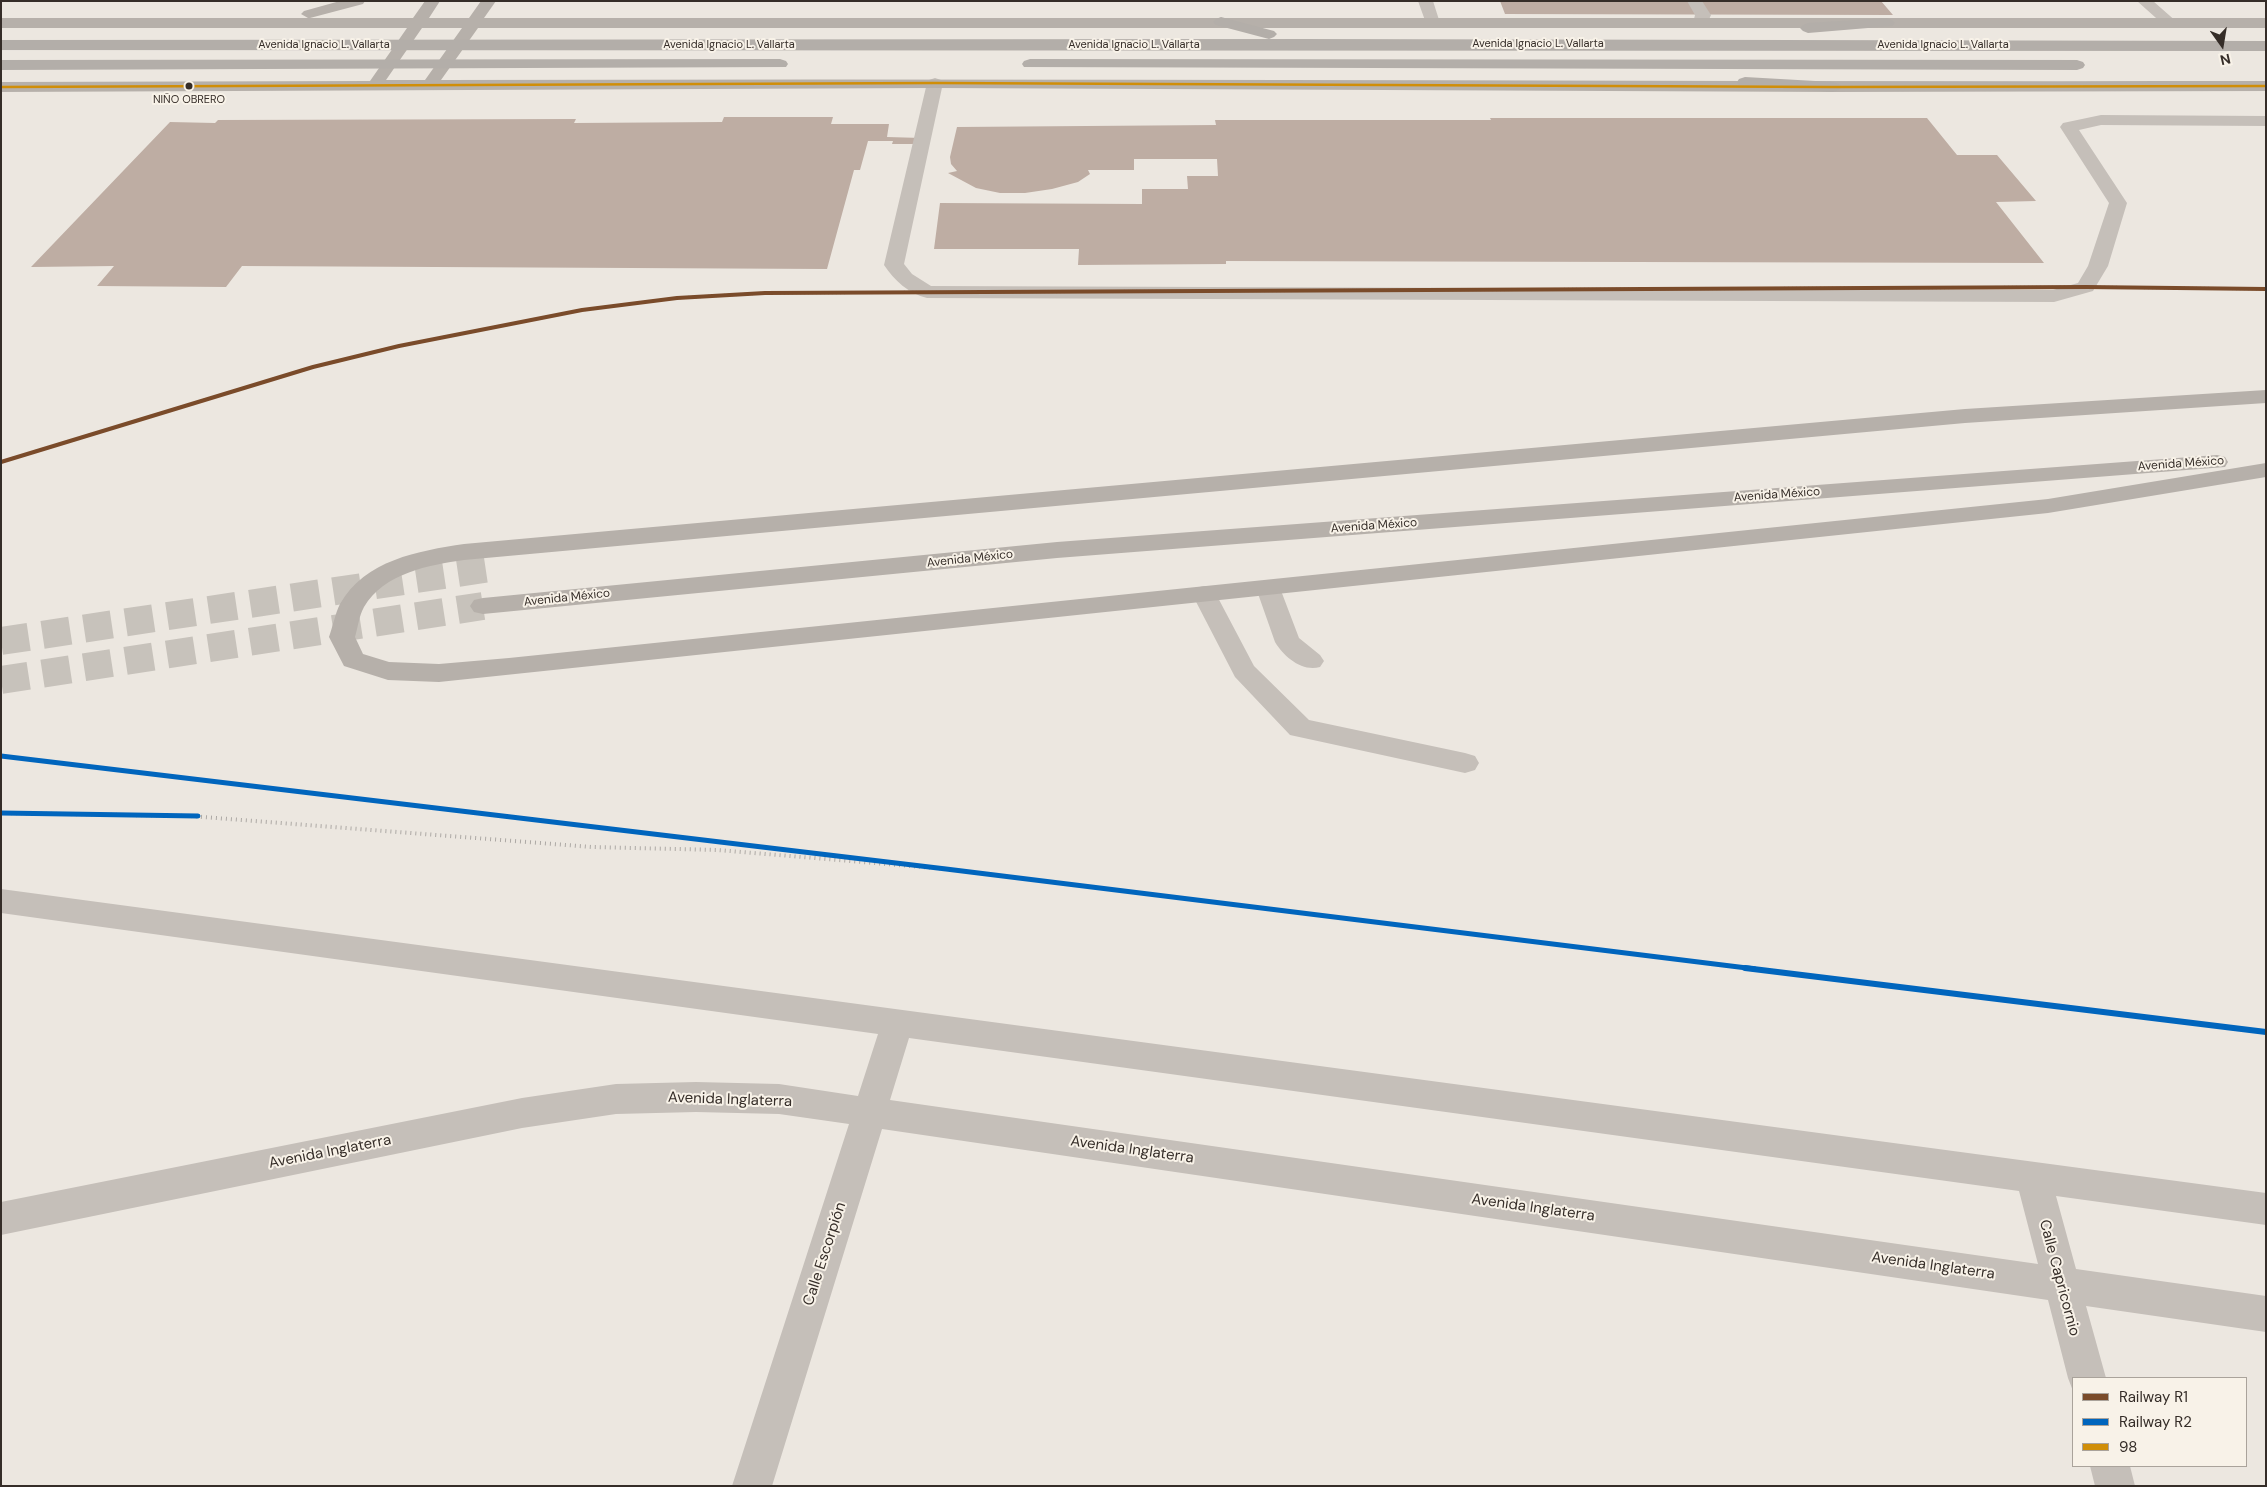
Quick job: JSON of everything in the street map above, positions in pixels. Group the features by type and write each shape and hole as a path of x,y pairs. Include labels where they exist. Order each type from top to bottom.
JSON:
{"main road":[{"path":"243,24 311,14 358,1"},
{"path":"374,86 433,1"},
{"path":"429,86 489,1"},
{"path":"1221,22 1304,44"},
{"name":"Avenida Ignacio L. Vallarta","path":"1,23 2266,23"},
{"path":"1548,44 1887,23"},
{"name":"Avenida Ignacio L. Vallarta","path":"1,45 1548,44 2266,46"},
{"name":"Avenida Ignacio L. Vallarta","path":"1,65 444,66 800,64"},
{"name":"Avenida Ignacio L. Vallarta","path":"1018,64 2096,65"},
{"path":"1436,65 1832,87"},
{"path":"1,87 935,83 1832,87 2266,86"},
{"path":"490,568 2266,398"},
{"path":"2266,398 1965,416 504,547 444,556 400,566 372,582 353,604 342,637 353,660 388,671 439,673 509,667 2048,506 2266,470"},
{"name":"Avenida México","path":"482,606 1057,550 2266,458"}],"street":[{"path":"1426,1 1432,23"},
{"path":"1694,1 1703,14 1701,23"},
{"path":"2144,1 2170,23"},
{"path":"935,83 894,266 905,278 927,292 2054,296 2086,287 2098,266 2118,203 2070,127 2101,120 2266,121"},
{"path":"1268,588 1288,642 1311,660"},
{"path":"1204,594 1244,671 1300,728 1465,762"},
{"path":"1,902 2266,1209"},
{"name":"Calle Escorpión","path":"752,1486 898,1023"},
{"name":"Avenida Inglaterra","path":"1,1218 522,1113 616,1099 696,1097 779,1099 2266,1314"},
{"name":"Calle Capricornio","path":"2032,1177 2087,1377"},
{"path":"2110,1467 2115,1486"}],"building":[{"path":"1500,1 1881,1 1893,15 1505,14"},
{"path":"724,117 833,117 831,124 889,124 887,137 922,138 920,144 892,144 893,141 868,141 860,170 854,170 827,269 242,266 226,287 97,286 114,266 31,267 170,122 215,123 218,120 576,119 574,123 722,122"},
{"path":"1490,118 1927,118 1957,155 1997,155 2036,201 1996,202 2044,263 1226,261 1226,264 1078,265 1079,249 934,249 940,203 1142,204 1142,189 1188,189 1187,176 1218,176 1217,159 1134,159 1134,170 1088,170 1090,174 1078,182 1052,189 1025,193 1000,193 976,188 948,173 957,171 951,164 950,157 957,127 1216,125 1215,120 1491,120"}],"tunnel":[{"path":"1,641 490,568"},
{"path":"1,680 483,606"}],"railway":[{"path":"1,462 313,367 399,346 582,310 677,298 765,293 2086,287 2266,289"},
{"path":"1,813 190,816 592,847 718,850 946,869"}],"rail line":[{"name":"R1","path":"1,462 313,367 399,346 582,310 677,298 765,293 2086,287 2266,289"},
{"name":"R2","path":"1,756 946,869 2266,1032"},
{"name":"R2","path":"1,813 198,816"}],"transit line":[{"name":"98","path":"1,87 935,83 1833,87 2266,86"}],"place":[{"name":"NIÑO OBRERO","path":"189,86"}]}
